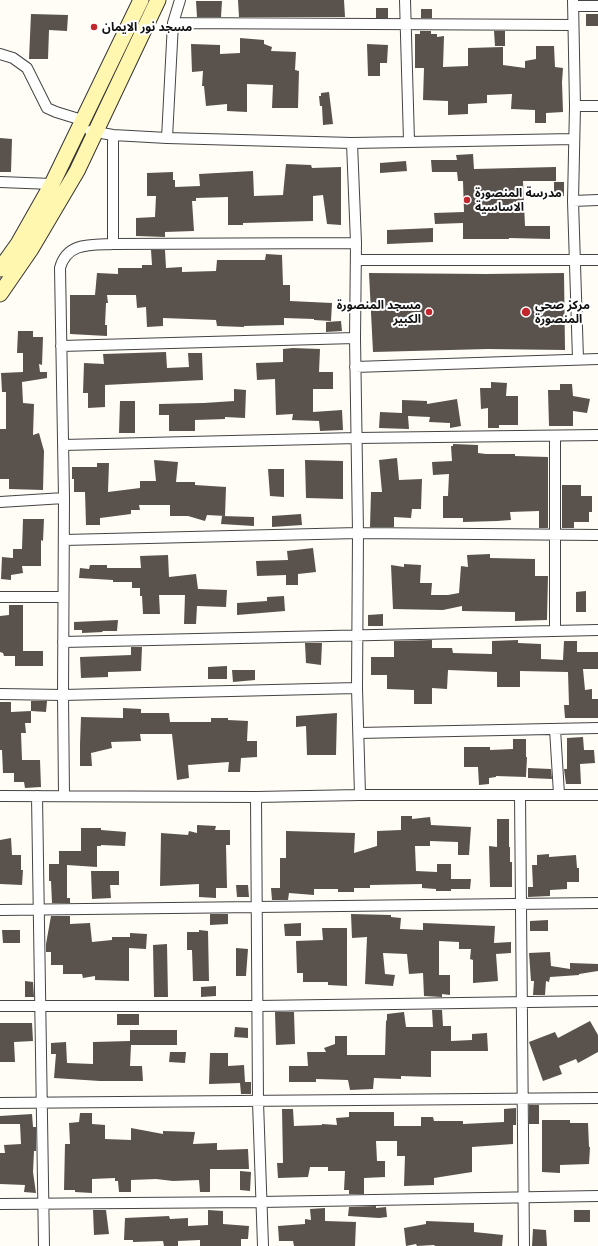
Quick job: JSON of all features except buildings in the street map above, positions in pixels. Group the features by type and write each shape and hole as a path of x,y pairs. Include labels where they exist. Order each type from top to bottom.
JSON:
{"main road":[{"path":"0,269 18,244 52,184 141,0"},
{"path":"0,294 31,249 77,171 158,0"}],"street":[{"path":"167,138 173,23 180,0"},
{"path":"405,0 409,141"},
{"path":"578,359 573,201 575,106 573,3 598,6"},
{"path":"173,23 574,25"},
{"path":"0,54 13,58 27,68 47,108 96,132 167,138 352,143 574,139"},
{"path":"575,106 598,106"},
{"path":"113,134 113,244"},
{"path":"352,143 356,243 355,367 358,533 357,688 360,795"},
{"path":"0,182 52,184"},
{"path":"573,201 598,200"},
{"path":"64,796 64,498 60,268 62,260 72,250 80,247 113,244 356,243"},
{"path":"356,260 598,260"},
{"path":"61,346 355,338"},
{"path":"355,367 598,359"},
{"path":"63,445 357,438 598,435"},
{"path":"555,436 555,630"},
{"path":"0,502 64,498"},
{"path":"64,540 358,533 598,535"},
{"path":"0,597 63,597"},
{"path":"63,642 598,630"},
{"path":"0,694 357,688"},
{"path":"359,733 598,728"},
{"path":"555,729 559,794"},
{"path":"0,796 256,797 598,794"},
{"path":"520,795 524,1246"},
{"path":"37,796 44,1246"},
{"path":"256,797 258,907 258,1102 263,1246"},
{"path":"0,910 598,903"},
{"path":"0,1006 258,1006 598,1001"},
{"path":"0,1103 598,1098"},
{"path":"0,1204 261,1202 598,1196"}],"place":[{"name":"مسجد نور الايمان","path":"94,27"},
{"name":"مدرسة المنصورة الاساسية","path":"467,200"},
{"name":"مسجد المنصورة الكبير","path":"429,312"},
{"name":"مركز صحي المنصورة","path":"526,312"}]}
